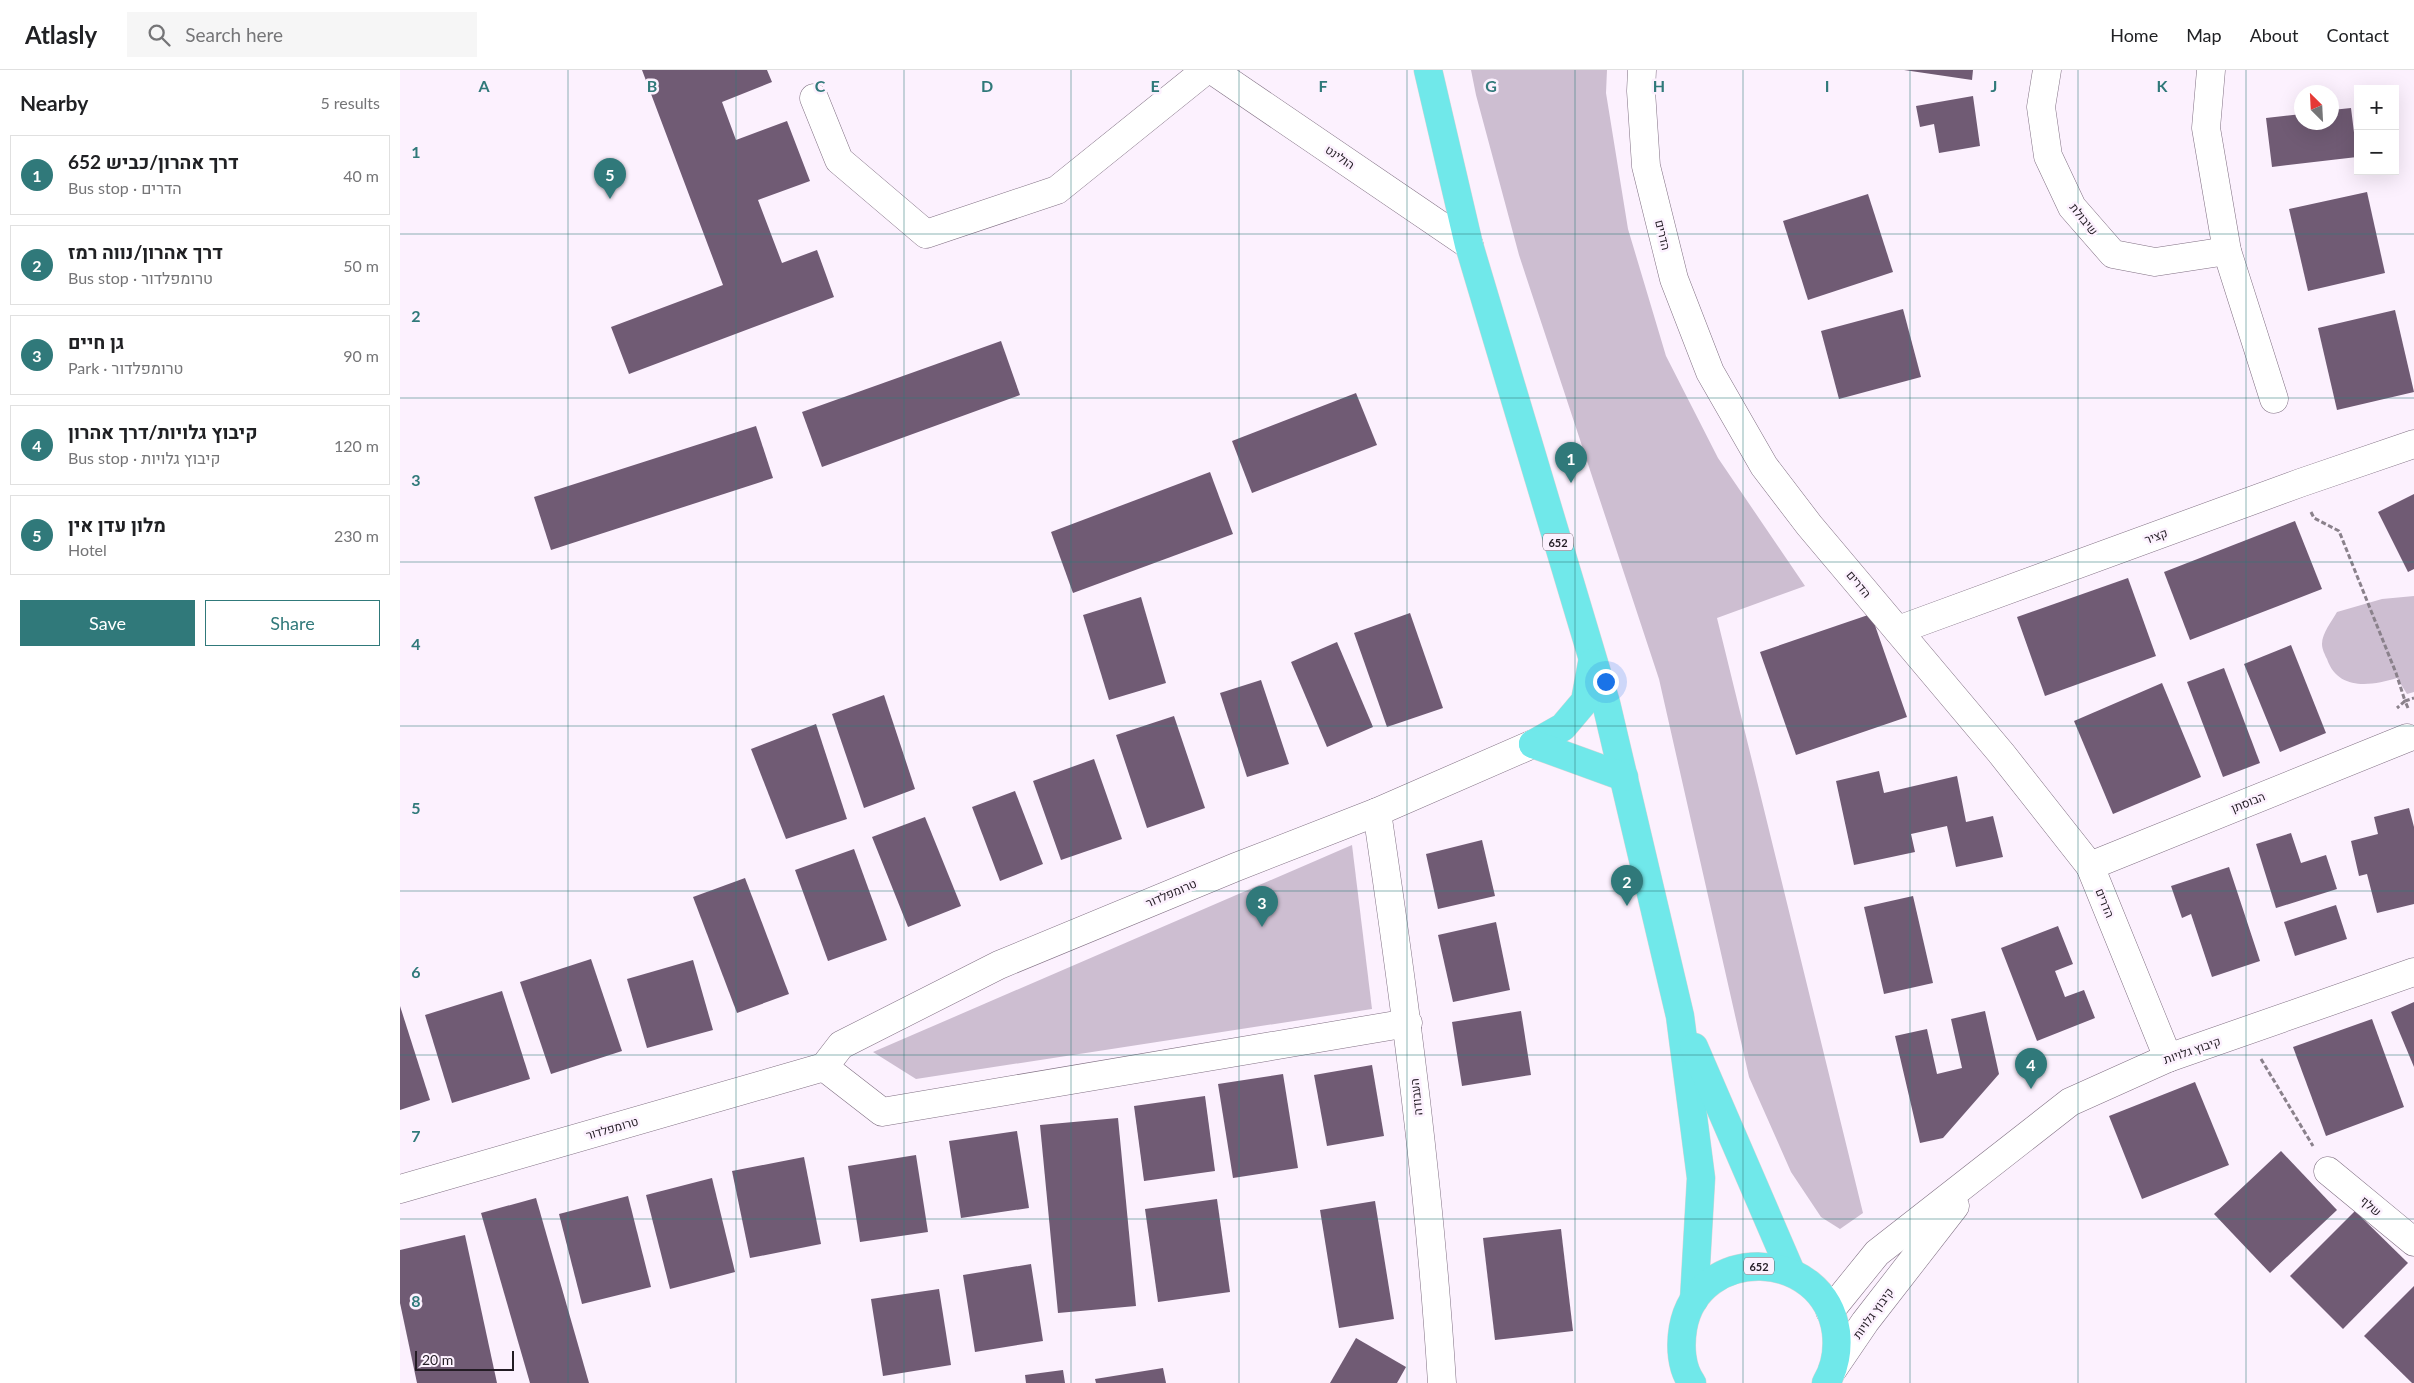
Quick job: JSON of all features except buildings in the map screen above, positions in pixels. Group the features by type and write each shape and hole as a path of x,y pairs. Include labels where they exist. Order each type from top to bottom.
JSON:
{"main road":[{"name":"652","path":"1428,70 1469,245 1606,703 1680,1016 1701,1178 1694,1300"},
{"path":"1533,744 1563,727 1585,701 1593,659"},
{"path":"1533,744 1624,777"},
{"name":"652","path":"1680,1016 1791,1272"},
{"name":"652","path":"1692,1383 1682,1360 1681,1339 1684,1319 1694,1300 1706,1286 1720,1276 1737,1269 1755,1266 1774,1267 1791,1272 1807,1282 1820,1295 1830,1311 1837,1340 1836,1354 1829,1376"}],"street":[{"path":"814,98 839,160 926,234 1057,190 1206,70"},
{"name":"הולינט","path":"1212,70 1469,245"},
{"name":"הדרים","path":"1642,70 1641,91 1646,166 1674,279 1710,372 1764,466 1809,525 2001,753 2090,866 2168,1058"},
{"name":"שיבולת","path":"2047,70 2041,107 2048,156 2072,207 2113,254 2155,262 2227,252"},
{"path":"2211,70 2206,128 2227,252 2274,399"},
{"name":"קציר","path":"1898,630 2300,483 2414,444"},
{"name":"הבוסתן","path":"2090,866 2407,738"},
{"name":"טרומפלדור","path":"400,1189 824,1067 841,1045 999,965 1236,867 1377,812 1533,744"},
{"name":"העבודה","path":"1377,812 1408,1023 1436,1288 1442,1383"},
{"name":"קיבוץ גלויות","path":"1830,1311 1877,1253 2070,1102 2168,1058 2414,972"},
{"path":"824,1067 882,1112 1408,1023"},
{"name":"קיבוץ גלויות","path":"1829,1376 1936,1229 1989,1164"},
{"name":"שלף","path":"2328,1171 2414,1242"}],"path":[{"path":"2300,483 2314,518 2339,531 2396,673 2405,701"},
{"path":"2245,1032 2328,1171"}],"shaded area":[{"path":"1471,70 1607,70 1606,93 1628,229 1666,356 1718,458 1805,586 1717,618 1863,1213 1840,1229 1821,1217 1791,1172 1749,1077 1659,679 1519,255"},
{"path":"2414,596 2414,692 2407,694 2397,678 2377,683 2356,684 2339,677 2332,669 2322,644 2325,631 2337,612 2382,599"},
{"path":"1352,845 1372,1009 916,1079 873,1052"}],"place":[{"name":"מלון עדן אין","path":"610,199"},
{"name":"דרך אהרון/כביש 652","path":"1571,483"},
{"name":"דרך אהרון/נווה רמז","path":"1627,906"},
{"name":"גן חיים","path":"1262,927"},
{"name":"קיבוץ גלויות/דרך אהרון","path":"2031,1089"}]}
